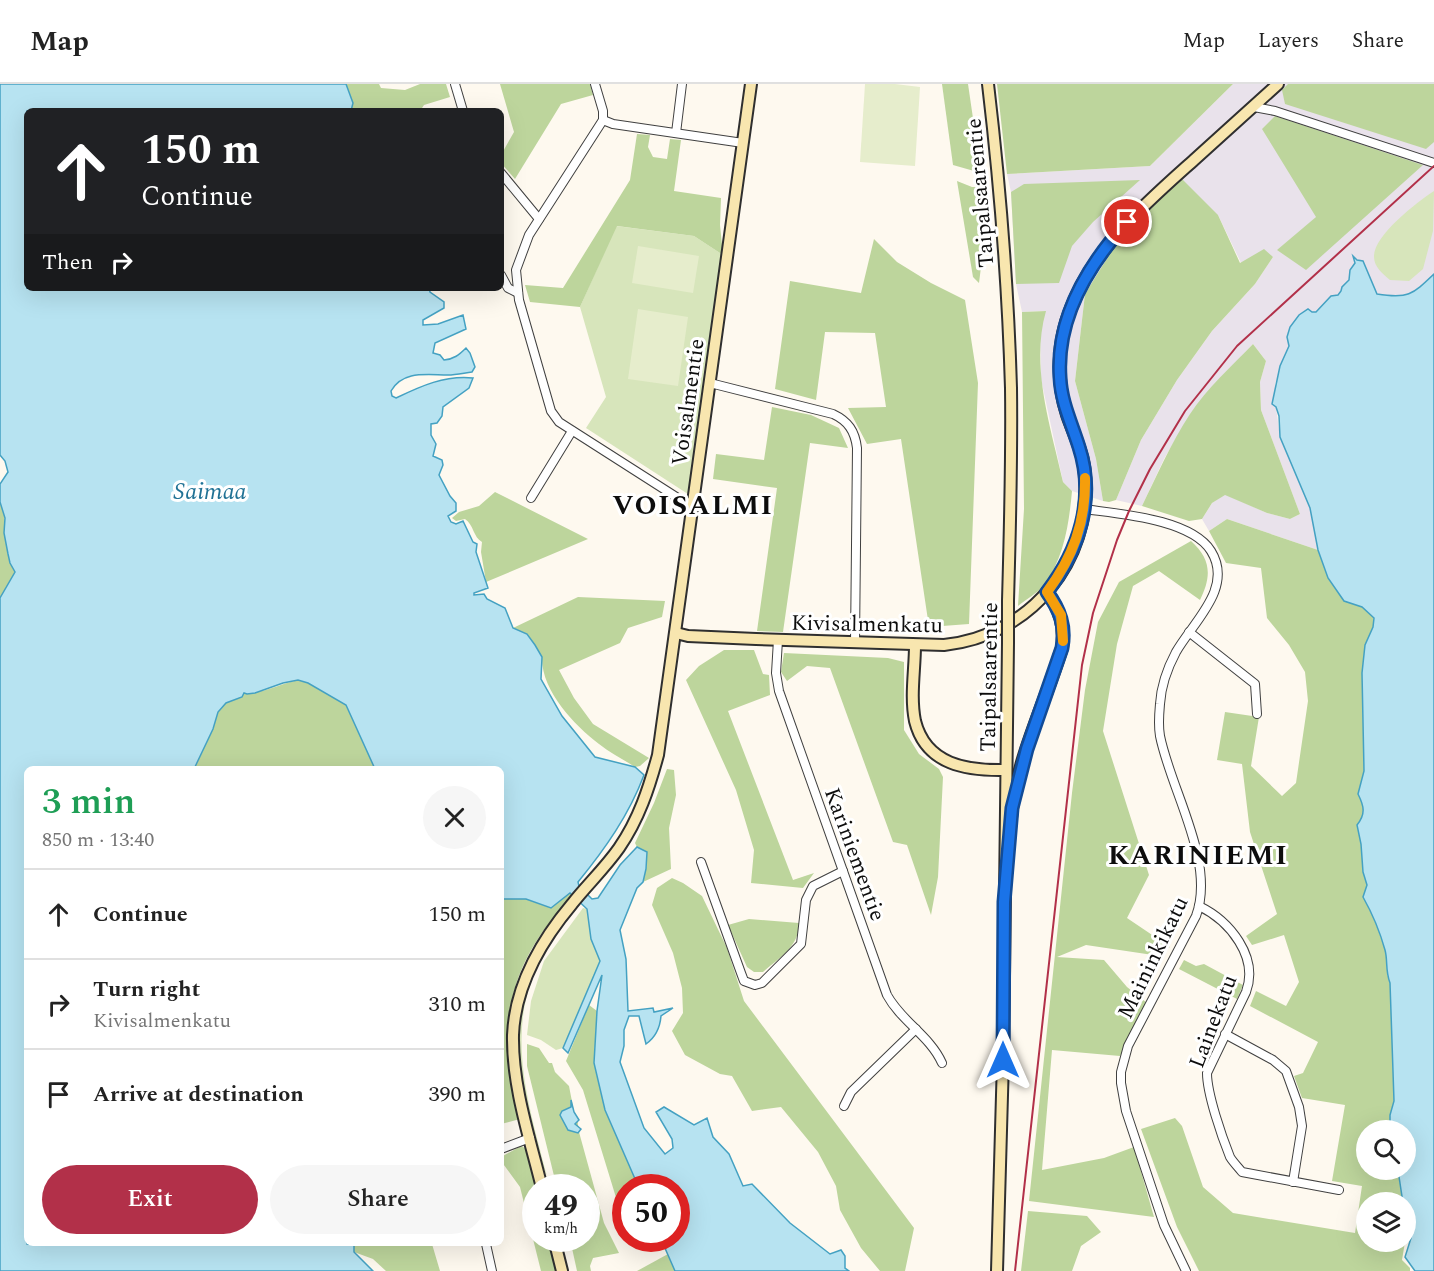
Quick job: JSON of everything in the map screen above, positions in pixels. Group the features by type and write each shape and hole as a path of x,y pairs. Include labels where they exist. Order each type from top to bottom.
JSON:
{"street":[{"path":"455,84 463,108"},
{"path":"595,84 603,111 603,120 529,235 516,270 518,293 551,411 559,422 681,500 693,504"},
{"path":"676,133 682,84"},
{"name":"Voisalmentie","path":"539,1174 515,1066 513,1034 515,1016 522,987 538,951 573,902 619,848 632,827 646,796 658,755 751,84"},
{"name":"Taipalsaarentie","path":"988,84 998,168 1009,342 1011,434 1003,1060 997,1271"},
{"name":"Kivisalmenkatu","path":"676,633 688,636 855,643 915,645 957,643 996,631 1025,613 1047,592 1062,571 1074,549 1084,509 1083,459 1067,415 1060,378 1062,340 1070,310 1078,292 1103,251 1127,222 1278,84"},
{"path":"1254,107 1275,111 1434,163"},
{"path":"603,120 613,124 743,143"},
{"path":"504,177 539,219"},
{"path":"504,281 508,288 518,293"},
{"path":"710,383 833,414 847,422 853,430 857,448 855,643"},
{"path":"531,498 572,431"},
{"name":"Maininkikatu","path":"1084,509 1162,523 1192,534 1205,543 1215,558 1217,567 1216,589 1175,653 1160,697 1159,724 1163,748 1201,866 1200,906 1128,1046 1121,1072 1126,1111 1162,1218 1186,1271"},
{"path":"1004,902 1012,808 1016,788 1027,749 1058,662 1064,636 1061,615 1047,592"},
{"path":"1189,632 1255,684 1257,714"},
{"name":"Kariniementie","path":"778,640 776,673 779,691 887,995 900,1014 932,1045 942,1063"},
{"path":"915,645 914,708 919,732 926,743 937,755 961,767 1006,770"},
{"path":"701,862 744,981 755,985 762,983 801,944 807,900 813,886 843,871"},
{"name":"Lainekatu","path":"1200,906 1224,921 1244,950 1249,963 1249,983 1210,1064 1207,1082 1231,1159 1242,1172 1340,1190"},
{"path":"843,1106 851,1092 916,1029"},
{"path":"1225,1034 1273,1060 1286,1071 1299,1107 1302,1126 1293,1182"},
{"path":"504,1148 530,1138"},
{"path":"486,1246 492,1271"},
{"path":"557,1252 562,1271"}],"shaded area":[{"path":"1233,84 1434,84 1434,274 1409,296 1395,297 1376,294 1363,262 1354,256 1355,263 1342,291 1338,295 1331,296 1287,337 1289,346 1275,384 1280,437 1310,508 1318,550 1227,519 1209,531 1202,519 1212,503 1225,494 1267,513 1290,519 1300,514 1261,410 1260,382 1266,361 1253,344 1191,413 1164,459 1142,506 1116,500 1141,440 1177,380 1212,331 1255,284 1273,257 1241,263 1218,215 1085,294 1075,381 1096,459 1103,501 1072,491 1063,482 1041,379 1040,332 1045,311 1022,312 1016,284 1011,192 1007,174 1150,166"}],"green space":[{"path":"346,84 379,84 381,88 405,90 420,84 446,84 450,97 424,105 422,108 352,108 353,103"},
{"path":"500,84 590,84 593,95 561,104 515,179 504,166 504,150 514,132"},
{"path":"865,84 920,87 915,166 860,162"},
{"path":"942,84 968,84 981,173 953,165"},
{"path":"997,84 1233,84 1150,166 1007,174"},
{"path":"1288,84 1434,84 1434,142 1426,149 1285,104 1282,90"},
{"path":"1275,116 1423,165 1306,270 1277,250 1316,217 1262,129"},
{"path":"637,134 650,135 648,147 653,157 667,159 670,139 681,140 674,191 721,198 720,225 723,255 694,236 617,226 580,307 530,302 525,285 563,288 630,180"},
{"path":"1182,179 1218,215 1240,263 1264,249 1273,257 1255,284 1212,331 1177,380 1141,440 1116,500 1103,501 1096,459 1075,381 1085,294 1119,239"},
{"path":"1140,180 1093,222 1072,246 1059,283 1016,284 1011,192 1024,184"},
{"path":"957,181 972,187 982,187 985,235 979,283 973,277"},
{"path":"1434,191 1433,231 1423,269 1409,281 1390,280 1376,264 1374,257 1376,249 1381,239 1397,220"},
{"path":"616,226 694,236 723,255 691,496 586,428 606,397 580,307"},
{"path":"874,239 897,262 965,300 978,383 969,624 929,627 901,439 867,444 848,408 886,407 875,333 825,332 816,400 775,389 790,281 861,293"},
{"path":"638,246 699,256 693,293 632,283"},
{"path":"638,309 688,317 678,386 628,379"},
{"path":"1046,311 1040,354 1044,397 1063,482 1072,491 1061,552 1051,575 1041,588 1018,606 1024,509 1022,312"},
{"path":"1253,344 1266,361 1260,382 1261,410 1300,514 1290,519 1267,513 1225,495 1212,503 1202,519 1189,521 1142,506 1170,448 1190,414 1212,386"},
{"path":"772,407 811,415 839,428 848,448 810,443 783,632 757,631 777,488 713,479 716,454 764,460"},
{"path":"495,492 588,539 486,582 481,552 482,542 465,519 456,521 452,518 459,512 479,506"},
{"path":"0,502 5,519 8,555 15,572 0,598"},
{"path":"1227,519 1318,550 1328,578 1344,601 1362,607 1374,617 1373,627 1365,645 1362,673 1364,771 1358,794 1363,810 1357,825 1363,872 1367,885 1363,897 1383,943 1390,983 1394,1101 1390,1120 1356,1120 1356,1180 1400,1180 1401,1192 1361,1192 1362,1186 1332,1181 1345,1105 1302,1098 1294,1076 1303,1073 1318,1042 1250,1006 1256,991 1286,1006 1299,982 1284,935 1252,945 1246,936 1277,914 1250,832 1242,764 1217,760 1225,712 1259,717 1251,766 1282,796 1296,783 1308,701 1305,672 1289,645 1267,618 1261,568 1226,563 1209,531"},
{"path":"1191,541 1203,554 1208,568 1208,576 1200,600 1159,571 1133,586 1117,644 1103,731 1149,875 1127,918 1170,947 1153,955 1086,945 1057,957 1104,960 1127,987 1147,1003 1120,1056 1052,1050 1042,1170 1104,1158 1134,1147 1154,1217 1029,1201 1072,793 1085,690 1098,622 1119,582"},
{"path":"578,597 665,601 662,617 628,628 620,643 559,670 574,698 593,724 649,758 640,766 635,767 603,747 579,727 553,694 543,669 542,657 513,628"},
{"path":"724,650 754,650 763,674 769,675 770,695 728,711 793,880 814,873 803,888 751,883 754,850 736,790 686,680 699,666"},
{"path":"784,653 888,658 904,662 904,730 919,754 939,769 943,777 938,877 931,915 907,845 893,842 830,668 807,666 787,681 781,672"},
{"path":"298,680 308,683 346,705 374,766 196,766 213,729 218,712 226,703 242,697 244,693"},
{"path":"667,769 674,770 676,795 669,828 671,869 643,882 647,852 637,847 635,843"},
{"path":"672,878 702,896 727,948 744,1001 914,1228 905,1271 880,1271 861,1248 840,1210 836,1186 818,1152 781,1107 752,1111 732,1076 720,1074 685,1055 672,1031 683,1013 682,988 673,953 652,905 657,888"},
{"path":"570,893 573,896 538,939 520,972 514,990 510,1027 520,1119 504,1123 504,899 526,899 551,908"},
{"path":"574,907 576,908 546,949 533,977 525,1005 522,1061 526,1090 546,1174 540,1159 529,1114 519,1043 522,1006 527,988 547,942"},
{"path":"583,908 587,909 591,939 600,961 563,1048 556,1050 541,1040 527,1035 531,1001 544,961"},
{"path":"749,919 799,923 796,939 792,945 763,972 754,972 747,967 728,925"},
{"path":"1184,960 1196,966 1204,964 1243,985 1237,999 1179,969"},
{"path":"589,1005 597,1011 594,1063 605,1110 633,1174 612,1174 612,1184 583,1090 566,1061"},
{"path":"527,1044 539,1048 549,1063 552,1063 555,1072 569,1086 591,1174 554,1174 527,1066"},
{"path":"1175,1118 1182,1126 1203,1187 1233,1213 1355,1233 1356,1226 1356,1252 1403,1252 1402,1260 1410,1271 1199,1271 1177,1227 1141,1129"},
{"path":"521,1146 525,1148 532,1174 522,1174 522,1195 520,1187 504,1165 504,1155"},
{"path":"600,1208 612,1239 612,1252 619,1253 593,1258 591,1271 577,1271 573,1252 600,1252"},
{"path":"1028,1211 1087,1216 1101,1232 1081,1246 1072,1271 1021,1271"},
{"path":"354,1246 433,1246 440,1271 386,1271 373,1259 354,1252"},
{"path":"536,1252 552,1252 556,1271 541,1271"},
{"path":"668,1254 675,1271 637,1271"}],"water":[{"name":"Saimaa","path":"0,84 346,84 353,103 352,108 24,108 24,291 430,291 444,302 444,308 423,320 423,325 438,324 463,315 466,329 435,343 433,353 440,355 444,360 456,356 466,348 475,367 472,372 409,377 396,384 391,391 392,396 396,398 443,380 473,378 469,388 443,407 442,416 437,423 431,424 431,435 436,444 433,456 442,460 443,465 439,475 456,503 456,511 448,516 451,522 456,524 463,521 473,542 477,544 476,552 488,588 474,595 484,594 487,599 505,608 513,628 527,634 542,657 541,679 562,716 595,757 635,767 644,775 616,831 578,882 592,899 598,898 620,865 637,847 647,852 643,882 637,888 620,930 626,959 628,1011 653,1008 654,1012 673,1008 661,1016 657,1032 646,1044 639,1016 629,1016 624,1030 624,1046 620,1062 644,1128 665,1154 673,1148 672,1139 656,1112 664,1107 694,1125 707,1118 713,1137 729,1154 743,1186 752,1184 790,1223 830,1254 841,1250 845,1256 845,1268 849,1271 675,1271 667,1252 690,1252 690,1174 633,1174 605,1110 594,1063 602,975 568,1053 563,1048 600,961 591,939 587,909 570,893 551,908 526,899 504,899 504,766 374,766 346,705 308,683 298,680 255,693 244,693 242,697 226,703 218,712 213,729 195,766 24,766 24,1246 354,1246 354,1252 373,1271 0,1271 0,598 15,572 8,554 4,533 5,518 0,502 0,484 8,472 5,461 0,455"},
{"path":"1353,256 1363,261 1377,294 1396,296 1409,294 1434,274 1434,1271 1415,1271 1405,1257 1407,1252 1416,1252 1416,1192 1401,1192 1400,1180 1416,1180 1416,1120 1390,1120 1394,1101 1390,983 1383,943 1363,897 1367,885 1363,872 1357,825 1363,810 1358,794 1364,771 1362,673 1365,645 1373,627 1374,618 1362,607 1344,601 1328,578 1318,550 1310,508 1280,437 1279,416 1276,407 1272,404 1280,366 1289,346 1287,337 1290,327 1299,315 1308,309 1316,312 1331,296 1338,295 1349,280 1350,270 1355,263"},
{"path":"571,1100 579,1120 575,1124 581,1129 578,1133 568,1130 560,1115 562,1111 571,1107"}],"railway":[{"path":"1015,1271 1082,665 1093,613 1117,540 1150,469 1185,411 1237,346 1434,166"}],"slow traffic":[{"path":"1063,641 1061,615 1047,592 1058,579 1074,549 1084,509 1085,478"}],"district":[{"name":"VOISALMI","path":"693,504"},
{"name":"KARINIEMI","path":"1198,854"}],"route":[{"path":"1003,1060 1004,902 1012,808 1027,749 1058,662 1064,636 1061,615 1047,592 1058,579 1074,549 1082,521 1086,492 1083,459 1063,399 1060,378 1062,340 1070,310 1078,292 1103,251 1127,222"}]}
